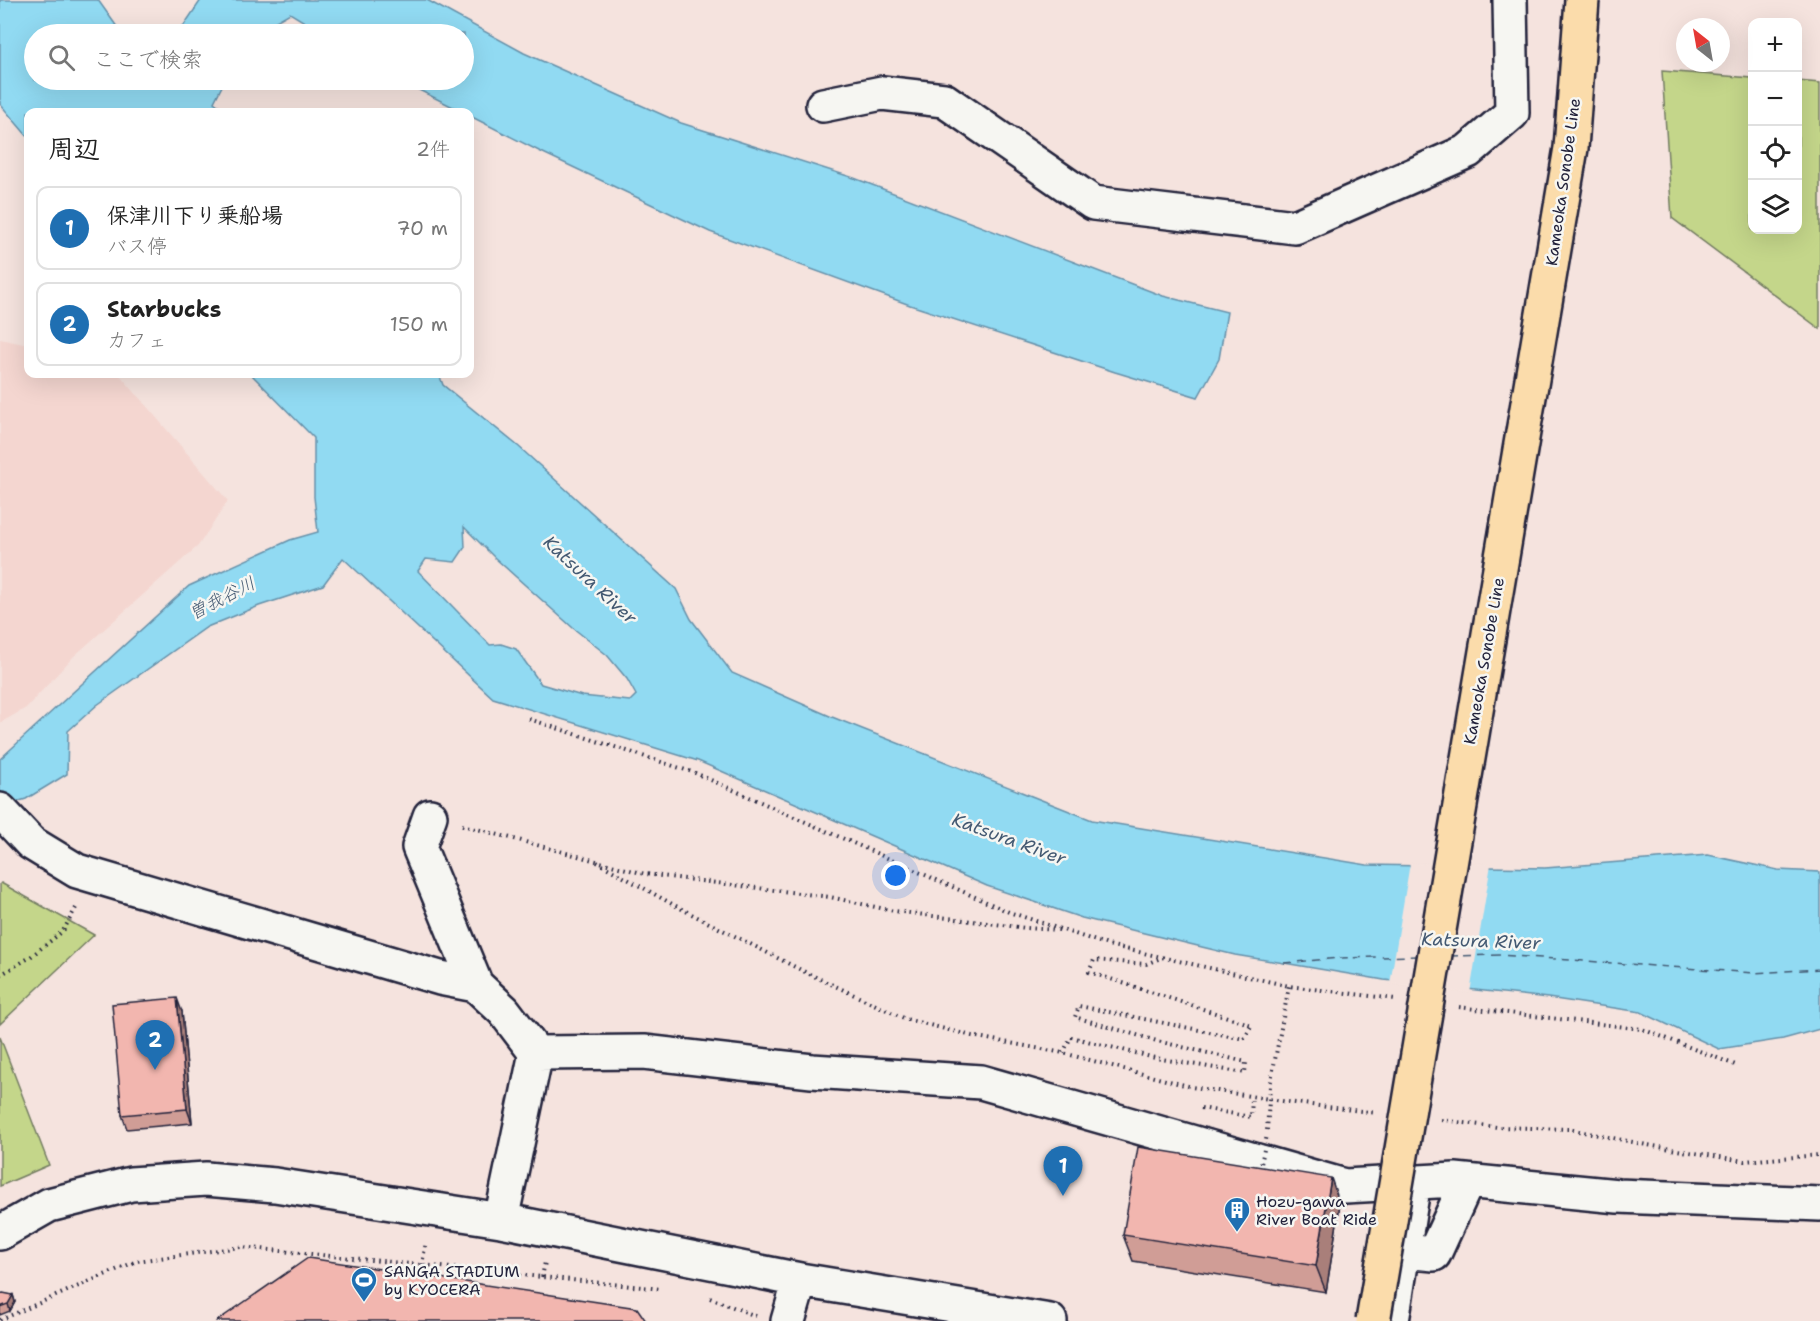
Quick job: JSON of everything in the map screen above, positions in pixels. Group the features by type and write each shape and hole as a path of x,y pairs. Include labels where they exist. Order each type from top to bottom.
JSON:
{"main road":[{"name":"Kameoka Sonobe Line","path":"1373,1321 1571,148 1582,0"}],"street":[{"path":"823,105 882,93 944,100 1093,203 1295,227 1468,151 1512,113 1510,0"},
{"path":"430,816 419,848 476,985 504,1011 536,1053 501,1220"},
{"path":"7,818 31,843 76,871 440,978 476,985"},
{"path":"536,1053 644,1052 812,1071 981,1082 1345,1186 1467,1182 1618,1196 1820,1204"},
{"path":"0,1233 49,1205 131,1184 206,1179 275,1185 501,1220 800,1280 1050,1321"},
{"path":"1392,1321 1414,1182"},
{"path":"1403,1251 1434,1254 1467,1182"},
{"path":"773,1319 800,1280"}],"path":[{"path":"529,719 695,773 1009,912 1108,945 1289,986 1407,1000"},
{"path":"430,816 645,874 830,897 905,912 1066,931"},
{"path":"597,862 682,909 805,972 906,1018 972,1036 1064,1053 1192,1087 1378,1113"},
{"path":"0,975 29,958 63,931 74,912"},
{"path":"1064,1053 1071,1037 1155,1058 1245,1073 1246,1062 1157,1041 1075,1017 1079,1006 1244,1039 1252,1026 1089,972 1094,960 1146,964 1164,957"},
{"path":"1259,1171 1267,1135 1268,1099 1289,986"},
{"path":"1454,1006 1642,1029 1738,1066"},
{"path":"1252,1096 1252,1109"},
{"path":"1438,1120 1497,1127 1569,1129 1744,1161 1820,1155"},
{"path":"422,1265 426,1241"},
{"path":"0,1320 137,1261 241,1247 670,1290"},
{"path":"542,1277 546,1258"},
{"path":"705,1296 773,1319"}],"shaded area":[{"path":"0,339 24,344 24,378 122,378 228,501 198,546 73,657 26,708 0,723"}],"green space":[{"path":"1662,71 1748,78 1748,234 1802,234 1802,81 1820,83 1820,329 1672,218"},
{"path":"0,884 94,935 0,1024"},
{"path":"0,1037 49,1165 0,1186"}],"water":[{"path":"0,0 98,0 115,24 24,24 24,90 220,90 214,102 222,108 24,108 24,132 0,104"},
{"path":"201,0 427,0 471,24 308,24 290,13 271,24 185,24"},
{"path":"474,26 524,53 681,123 854,178 1163,296 1227,312 1219,359 1198,397 910,305 710,232 474,118 474,108 455,108 419,90 474,90"},
{"path":"255,378 440,378 443,385 518,446 676,589 691,619 732,673 832,717 1092,820 1367,865 1545,868 1708,855 1778,870 1820,872 1820,1029 1783,1039 1719,1049 1641,1012 1548,998 1384,980 1235,955 1082,918 987,886 698,761 493,698 343,558 323,585 259,606 207,627 97,705 68,731 67,774 26,799 0,807 0,759 189,586 290,540 318,532 314,497 314,438","holes":["464,527 573,628 607,655 627,679 636,695 630,701 582,696 541,684 516,649 501,644 490,645 418,571 426,559 455,562 465,547"]}],"pier":[{"path":"1410,863 1491,864 1470,993 1390,984"}],"building":[{"path":"177,998 187,1109 122,1115 112,1004"},
{"name":"Hozu-gawa River Boat Ride","path":"1138,1147 1331,1178 1316,1266 1123,1235"},
{"path":"308,1258 637,1308 646,1321 217,1321"},
{"path":"0,1294 13,1295 8,1304 0,1307"}],"ferry route":[{"path":"1450,956 1500,955 1754,973 1820,969"},
{"path":"1284,963 1339,958 1418,956"}],"place":[{"name":"Starbucks","path":"155,1070"},
{"name":"保津川下り乗船場","path":"1063,1196"},
{"name":"Hozu-gawa River Boat Ride","path":"1237,1233"},
{"name":"SANGA STADIUM by KYOCERA","path":"364,1303"}],"water label":[{"name":"Katsura River","path":"590,580"},
{"name":"曽我谷川","path":"222,598"},
{"name":"Katsura River","path":"1009,839"},
{"name":"Katsura River","path":"1481,941"}]}
